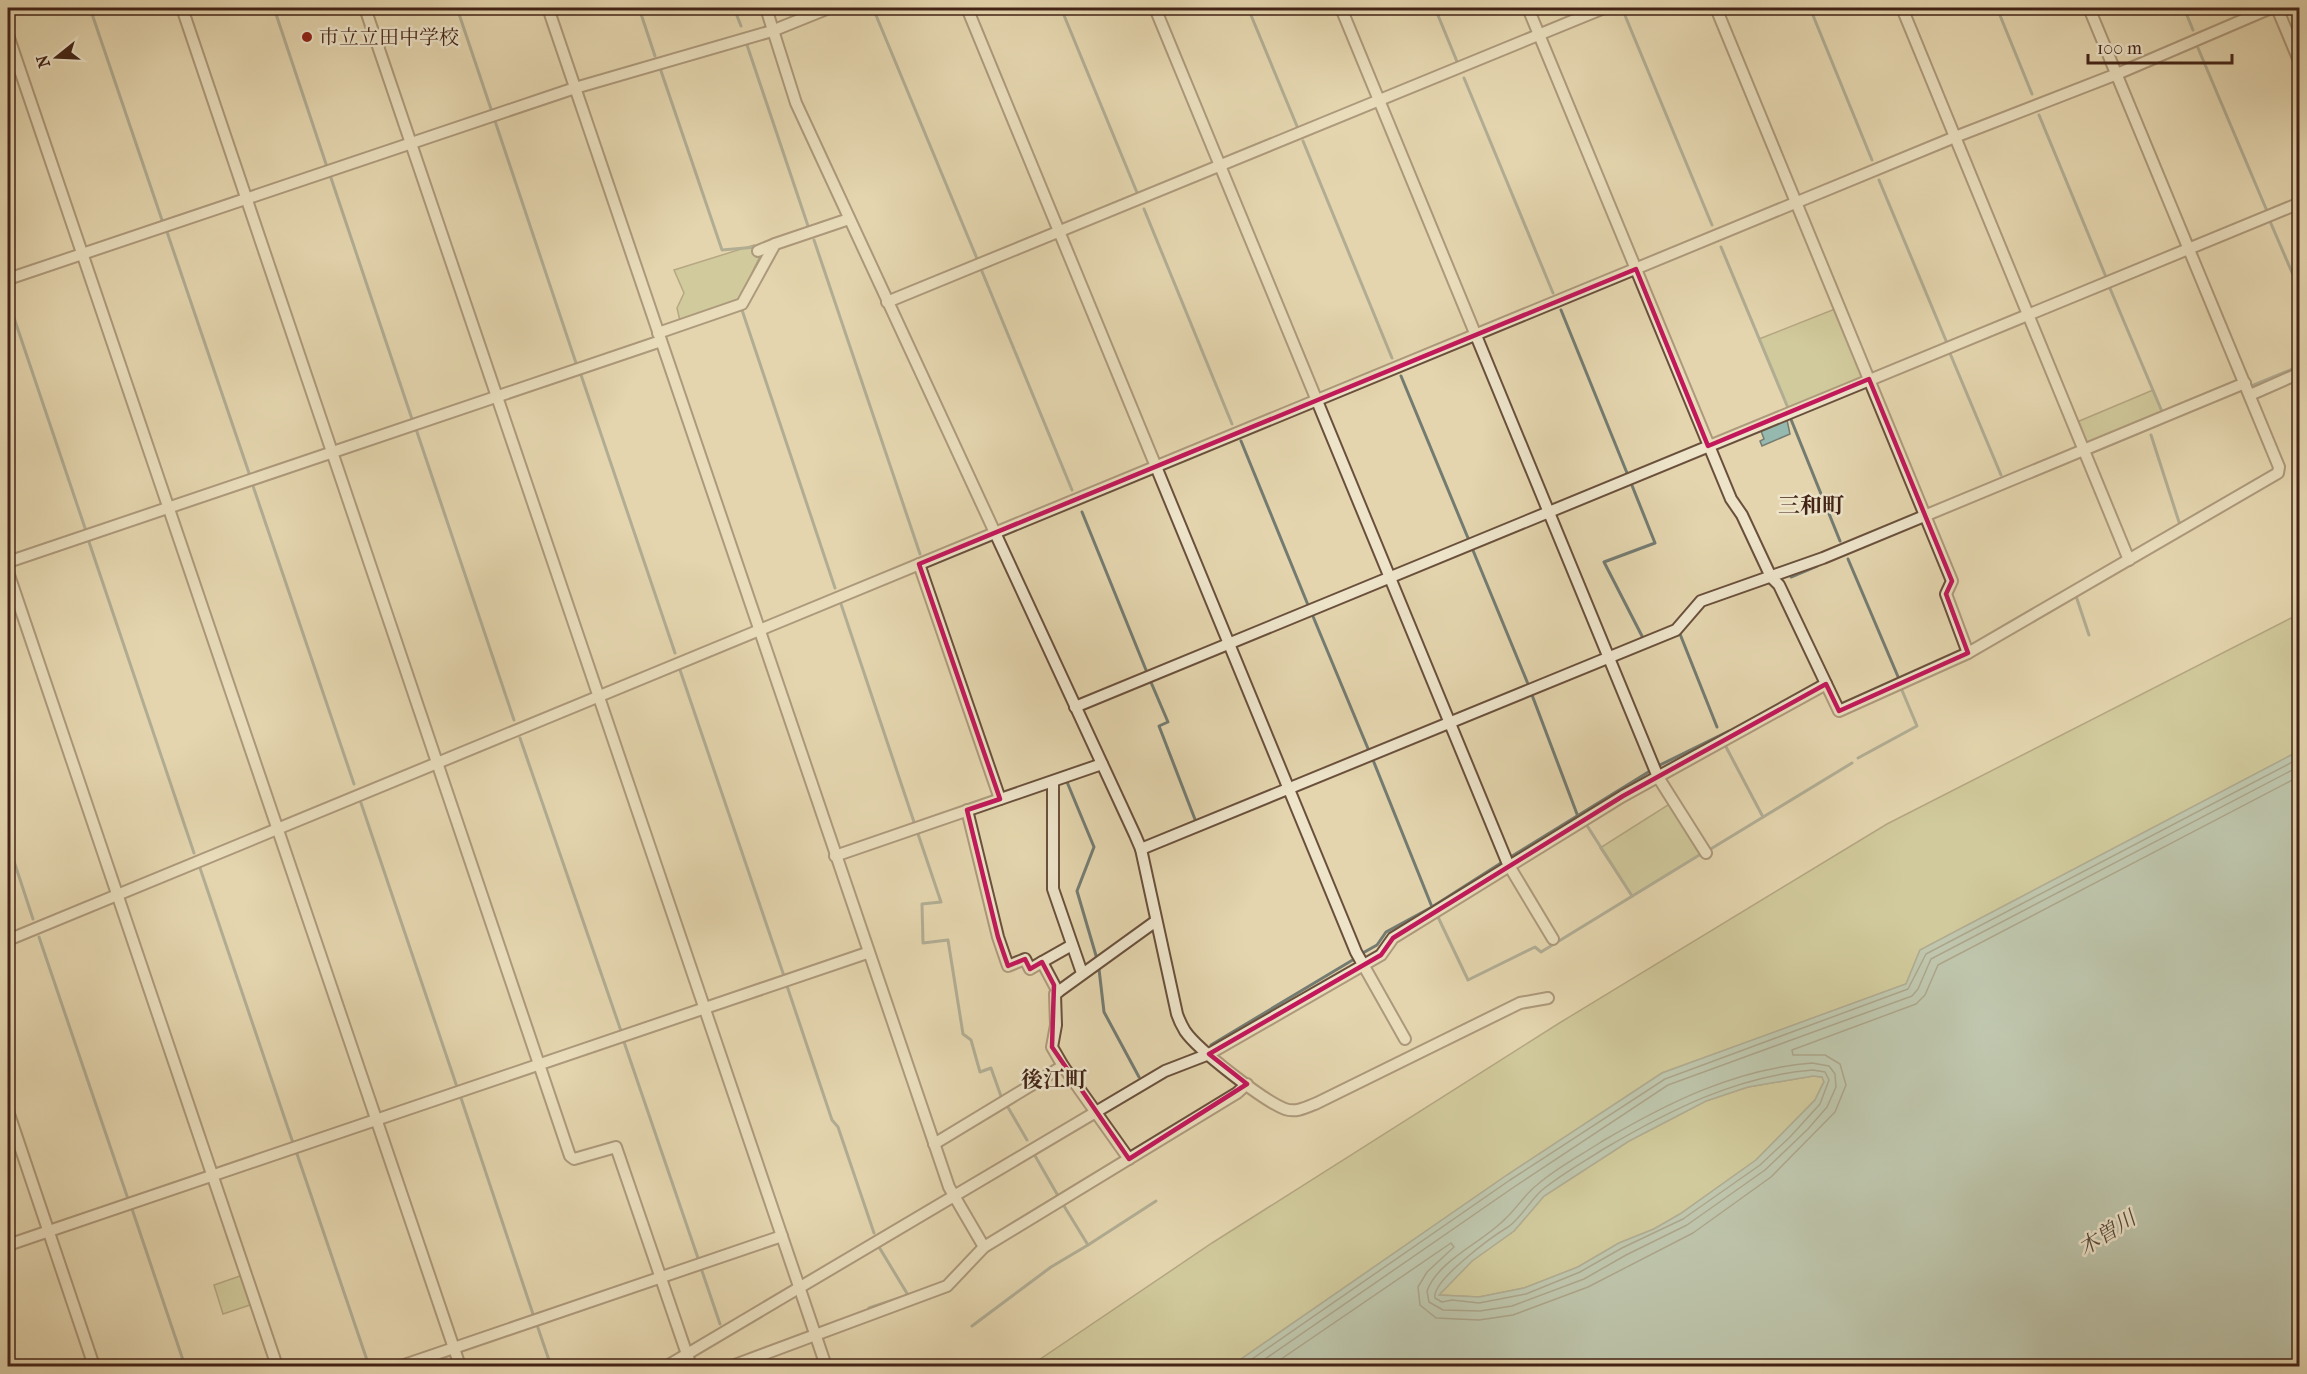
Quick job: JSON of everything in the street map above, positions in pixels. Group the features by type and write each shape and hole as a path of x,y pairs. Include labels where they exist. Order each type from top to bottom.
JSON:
{"street":[{"path":"182,8 570,1156 574,1159 616,1147 691,1366"},
{"path":"365,8 826,1366"},
{"path":"548,8 867,953 934,1144 954,1198 984,1247"},
{"path":"766,8 796,103 1141,849 1177,1014 1185,1031 1209,1054 1285,1109 1302,1109 1520,1003 1548,998"},
{"path":"8,279 575,88 772,31 829,8"},
{"path":"967,8 1360,961 1406,1039"},
{"path":"1155,8 1510,868 1553,939"},
{"path":"1341,8 1658,777 1706,853"},
{"path":"1528,8 1731,499 1742,514 1771,577 1779,585 1839,711 1968,653 2278,474 2279,467 2090,8"},
{"path":"887,302 1221,169 1379,100 1604,8"},
{"path":"1716,8 1952,581 1946,594 1968,653"},
{"path":"1902,8 2129,560"},
{"path":"8,940 599,694 996,533 1955,137 2117,74 2271,8"},
{"path":"2277,8 2300,63"},
{"path":"8,35 460,1366"},
{"path":"1075,707 2300,202"},
{"path":"758,251 849,219"},
{"path":"8,562 496,396 659,337 742,304 775,244"},
{"path":"1141,849 1676,630 1701,601 1771,577 2247,388 2300,373"},
{"path":"919,564 1000,800"},
{"path":"8,572 277,1366"},
{"path":"667,1366 1165,1071 1209,1054 1360,961 1381,955 1393,938 1658,777 1826,684"},
{"path":"835,856 1102,764"},
{"path":"1053,782 1053,889 1082,973"},
{"path":"967,810 998,937 1008,966 1026,959 1030,969 1072,945"},
{"path":"1129,1159 1094,1114 1052,1047 1056,1025 1055,994 1156,921"},
{"path":"8,1245 867,953"},
{"path":"1042,962 1058,992"},
{"path":"934,1144 1063,1066"},
{"path":"732,1366 947,1286 984,1247 1237,1093 1247,1083"},
{"path":"8,1111 94,1366"},
{"path":"401,1366 782,1236"}],"highlighted area":[{"path":"1636,269 1708,446 1869,379 1952,581 1946,594 1968,653 1839,711 1826,684 1623,796 1393,938 1381,955 1209,1054 1247,1084 1129,1159 1052,1047 1054,985 1042,962 1030,969 1025,959 1008,966 998,937 967,810 1000,799 919,564"}],"green space":[{"path":"754,245 753,253 760,256 738,302 680,321 677,308 684,293 674,270"},
{"path":"1835,309 1863,377 1788,408 1759,339"},
{"path":"2153,390 2163,414 2087,444 2077,422"},
{"path":"2299,614 2299,751 1920,950 1906,984 1662,1073 1507,1175 1231,1366 1030,1366 1212,1243 1561,1022 1887,824"},
{"path":"1671,803 1701,854 1632,896 1600,848"},
{"path":"1813,1076 1822,1077 1824,1081 1815,1100 1756,1160 1680,1214 1654,1229 1619,1243 1578,1267 1524,1288 1479,1297 1439,1295 1472,1261 1514,1231 1544,1196 1629,1141 1706,1101 1748,1087"},
{"path":"243,1275 253,1304 223,1314 214,1285"}],"water":[{"path":"1787,420 1790,434 1762,446 1760,441 1764,439 1761,431"},
{"name":"木曽川","path":"2299,751 2299,1366 1231,1366 1507,1175 1662,1073 1906,984 1920,950","holes":["1813,1076 1822,1077 1824,1082 1815,1100 1756,1160 1680,1214 1654,1229 1619,1243 1578,1267 1524,1288 1479,1297 1439,1295 1472,1261 1514,1231 1544,1196 1629,1141 1706,1101 1748,1087"]}],"waterway":[{"path":"90,8 163,223"},
{"path":"274,8 327,167"},
{"path":"457,8 492,112"},
{"path":"639,8 655,56"},
{"path":"734,8 741,26"},
{"path":"873,8 978,261"},
{"path":"1061,8 1138,195"},
{"path":"1248,8 1299,131"},
{"path":"1435,8 1458,64"},
{"path":"1810,8 1872,160"},
{"path":"1997,8 2032,94"},
{"path":"2184,8 2193,30"},
{"path":"1624,13 1712,225"},
{"path":"747,45 808,226"},
{"path":"2198,48 2267,211"},
{"path":"660,68 722,250 756,247"},
{"path":"1464,78 1553,293"},
{"path":"2039,115 2106,277"},
{"path":"494,118 577,366"},
{"path":"1303,141 1392,358"},
{"path":"330,175 413,422"},
{"path":"1879,180 1947,343"},
{"path":"1144,209 1232,424"},
{"path":"2269,219 2300,291"},
{"path":"166,229 250,476"},
{"path":"814,240 920,554"},
{"path":"1721,247 1788,408"},
{"path":"758,263 762,256"},
{"path":"991,265 981,269 1072,490"},
{"path":"2109,286 2163,414"},
{"path":"8,300 86,531"},
{"path":"742,310 835,588"},
{"path":"1561,310 1627,473"},
{"path":"1949,351 2001,475"},
{"path":"2249,387 2300,366"},
{"path":"580,372 675,653"},
{"path":"1401,376 1468,538"},
{"path":"1790,417 1840,541"},
{"path":"2088,454 2160,424"},
{"path":"416,429 514,720"},
{"path":"2151,435 2179,522"},
{"path":"1241,441 1308,605"},
{"path":"2030,478 2082,456"},
{"path":"252,483 354,784"},
{"path":"1631,483 1655,543 1604,562 1643,638"},
{"path":"1082,512 1146,670"},
{"path":"88,539 194,853"},
{"path":"1472,548 1528,684"},
{"path":"1848,559 1899,679"},
{"path":"1791,577 1817,566"},
{"path":"2076,596 2089,635"},
{"path":"841,604 915,825"},
{"path":"1312,614 1369,751"},
{"path":"1674,636 1680,634 1717,727"},
{"path":"680,670 784,976"},
{"path":"1150,680 1168,722 1159,726 1196,822"},
{"path":"1858,758 1917,726 1901,688"},
{"path":"1532,695 1577,814"},
{"path":"1658,766 1729,731"},
{"path":"520,738 621,1031"},
{"path":"1725,745 1763,817"},
{"path":"1373,760 1432,907"},
{"path":"1709,850 1852,763"},
{"path":"1509,858 1650,771"},
{"path":"1067,782 1094,847 1077,891 1097,959"},
{"path":"361,803 457,1087"},
{"path":"1586,824 1632,896"},
{"path":"917,831 941,902 922,904 923,943 948,940 963,1034 971,1040 980,1072 991,1068 1002,1099"},
{"path":"8,843 33,919"},
{"path":"1437,915 1468,980 1535,947 1541,952 1701,854"},
{"path":"1361,954 1377,945 1386,932 1432,907 1501,863"},
{"path":"200,868 293,1143"},
{"path":"39,937 128,1199"},
{"path":"1211,1045 1356,958"},
{"path":"1099,969 1104,1012 1139,1077"},
{"path":"786,983 832,1120 838,1127 874,1233"},
{"path":"623,1039 699,1261"},
{"path":"460,1095 534,1317"},
{"path":"1006,1104 1027,1140"},
{"path":"296,1151 369,1366"},
{"path":"1034,1154 1057,1194"},
{"path":"1064,1206 1088,1245 1156,1201"},
{"path":"131,1206 185,1366"},
{"path":"972,1326 1051,1267 1088,1245"},
{"path":"869,1308 908,1295 879,1247"},
{"path":"701,1268 720,1324"},
{"path":"537,1325 551,1366"}],"place":[{"name":"市立立田中学校","path":"307,37"}],"district":[{"name":"三和町","path":"1811,505"},
{"name":"後江町","path":"1054,1079"}]}
